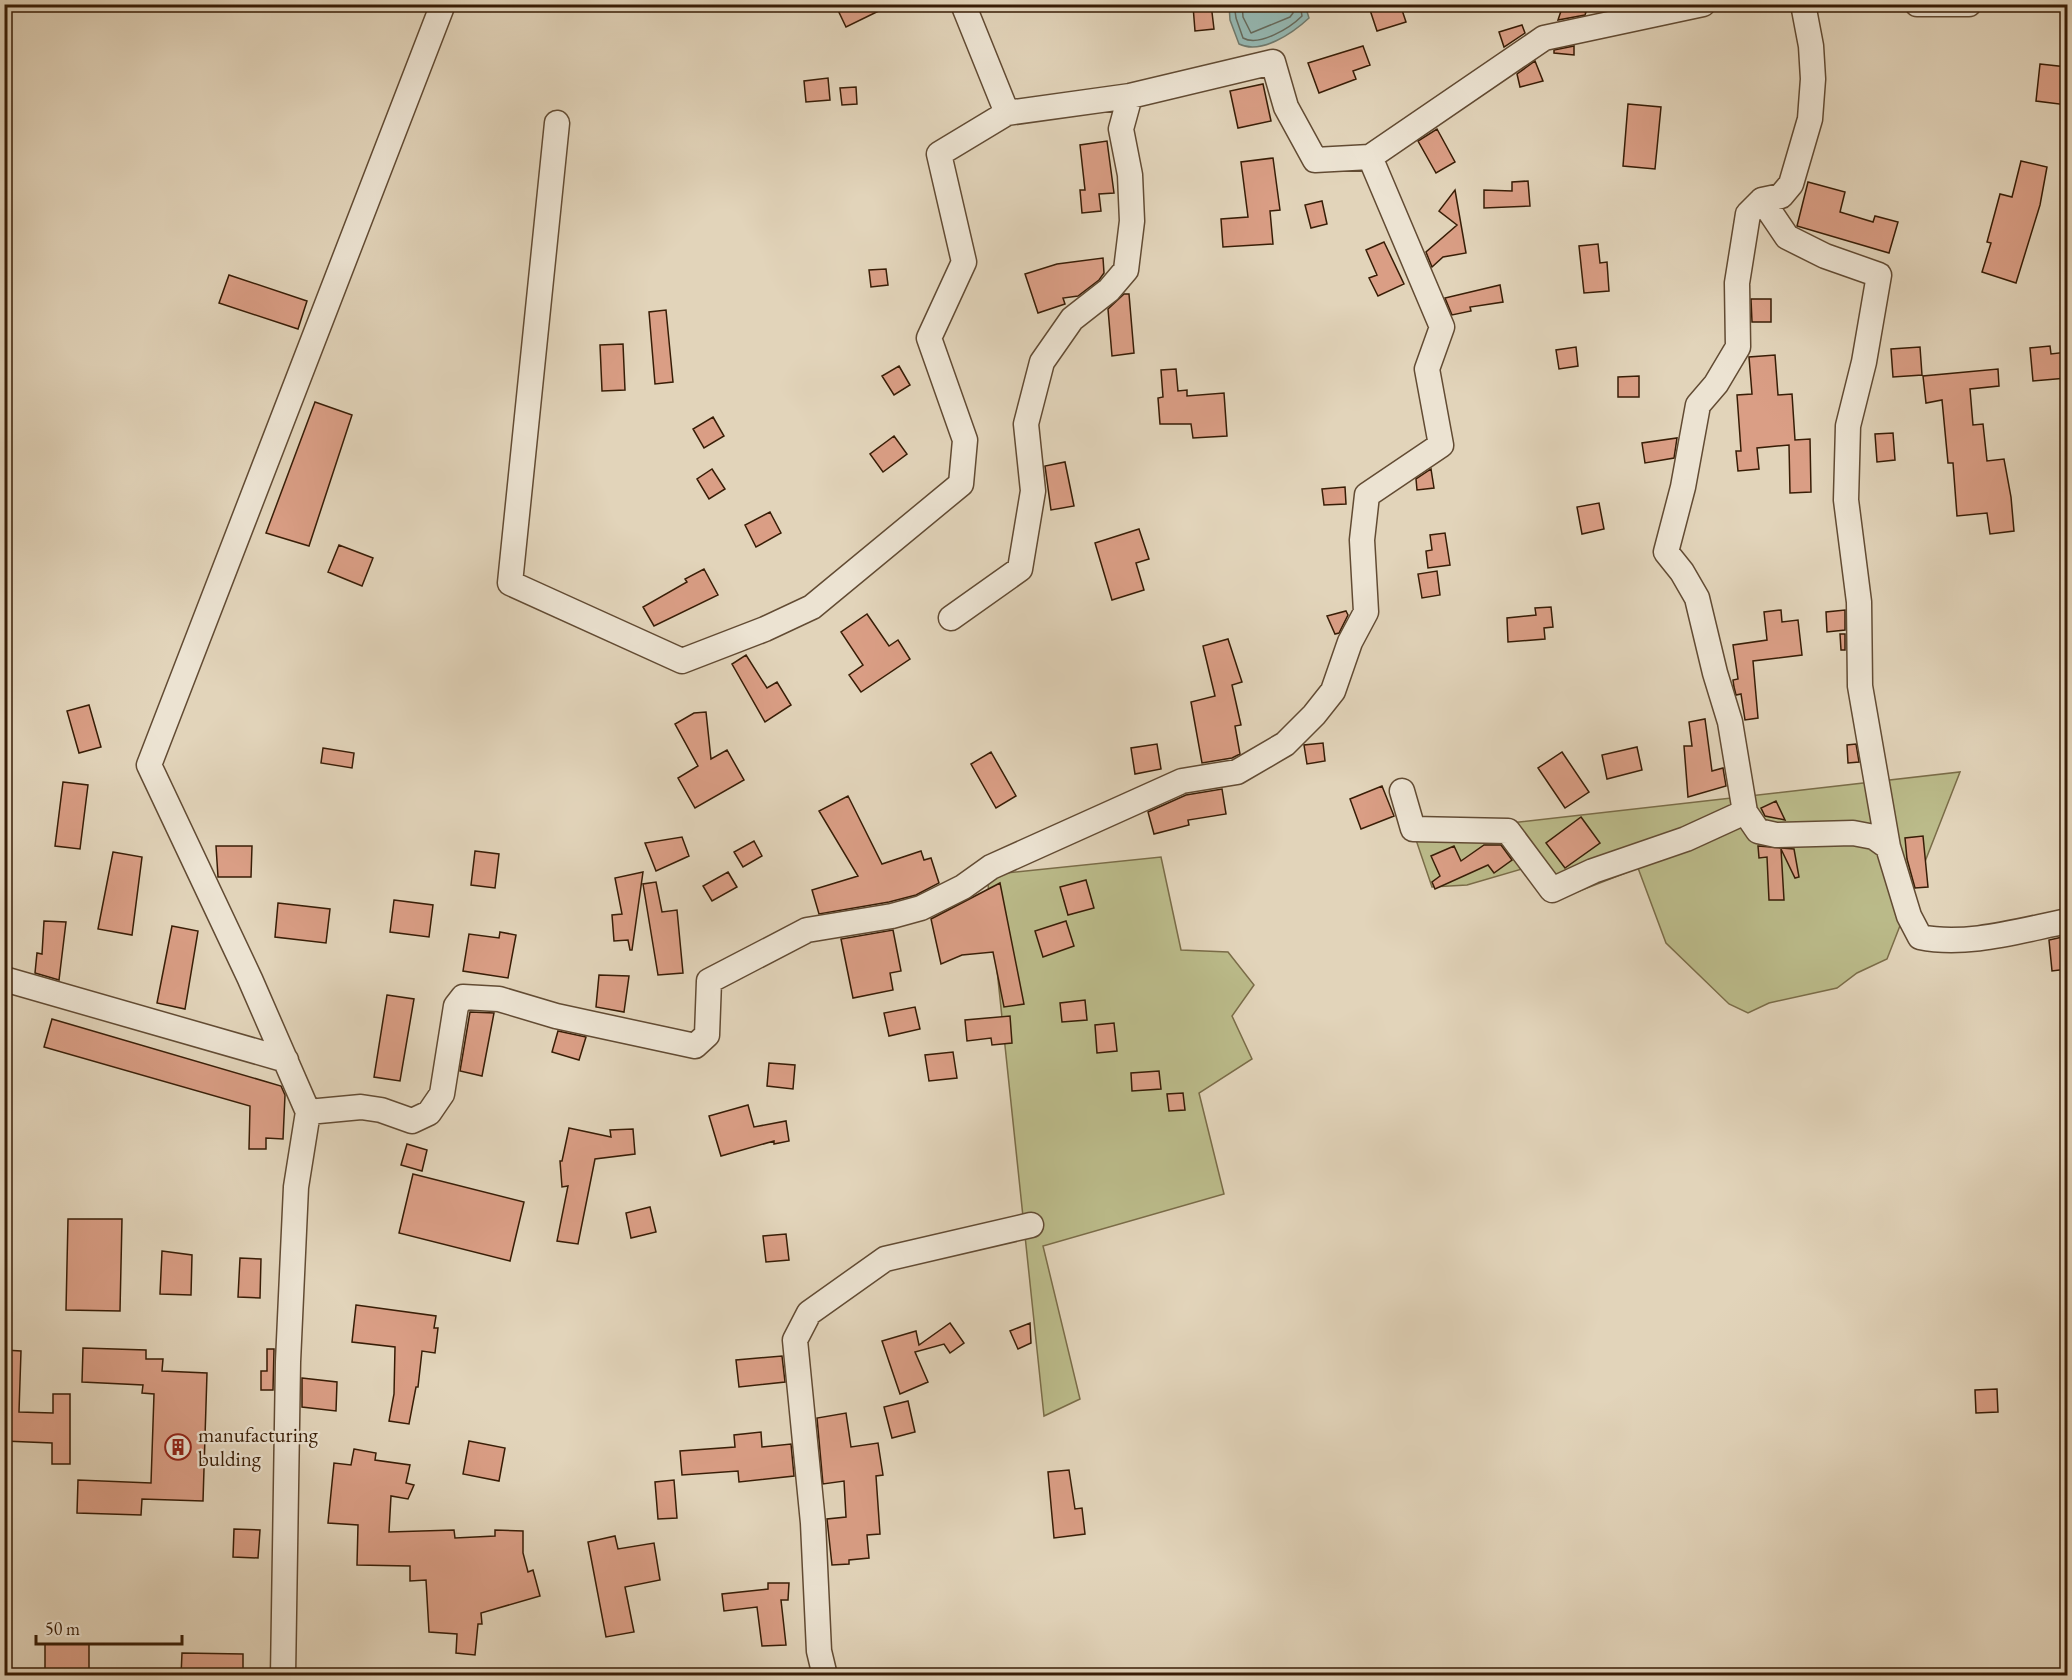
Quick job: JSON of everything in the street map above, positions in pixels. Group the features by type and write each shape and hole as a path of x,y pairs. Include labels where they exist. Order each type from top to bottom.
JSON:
{"street":[{"path":"283,1676 288,1362 296,1187 308,1112 149,765 443,4"},
{"path":"963,4 1007,113"},
{"path":"557,123 510,583 682,661 765,629 812,607 961,484 965,440 929,338 964,262 939,154 1007,113 1130,96 1274,62 1286,107 1315,160 1370,157 1544,38 1702,4"},
{"path":"1803,4 1813,68 1810,119 1791,184 1781,196 1762,201 1748,214 1737,283 1738,347 1716,384 1698,405 1683,487 1666,552 1697,598 1714,673 1730,722 1745,812 1758,831 1776,835 1853,833 1874,837 1888,847"},
{"path":"1917,4 1969,4"},
{"path":"951,618 1020,569 1032,491 1026,424 1042,362 1072,319 1109,290 1126,270 1132,221 1130,175 1121,129 1130,96"},
{"path":"308,1112 361,1107 381,1110 412,1121 429,1113 442,1094 456,1006 463,998 499,999 556,1016 695,1046 707,1035 709,981 807,930 892,916 921,908 963,887 992,867 1182,782 1237,772 1285,744 1314,716 1333,691 1350,642 1366,612 1362,540 1367,495 1441,445 1427,369 1443,327 1370,157"},
{"path":"1762,201 1787,237 1825,256 1879,275 1864,362 1848,426 1846,500 1859,602 1860,686 1888,847 1909,916 1920,937 1936,940 1982,937 2067,921"},
{"path":"1402,791 1413,829 1508,831 1552,890 1593,871 1686,839 1745,812"},
{"path":"4,979 286,1060"},
{"path":"825,1676 819,1651 813,1523 795,1340 809,1313 885,1259 1031,1225"}],"green space":[{"path":"1960,772 1887,959 1857,973 1837,988 1769,1003 1748,1013 1729,1004 1666,943 1638,868 1551,902 1525,868 1467,885 1432,887 1414,834"},
{"path":"1161,857 1181,950 1228,952 1254,985 1232,1016 1252,1059 1199,1093 1224,1194 1043,1246 1080,1399 1044,1416 987,875"}],"water":[{"path":"1229,5 1305,5 1309,18 1276,41 1267,45 1248,47 1239,44 1230,20"}],"building":[{"path":"835,4 893,4 846,27"},
{"path":"1211,4 1214,29 1195,31 1193,6"},
{"path":"1368,4 1400,4 1406,22 1377,31"},
{"path":"1563,5 1586,12 1585,15 1558,20"},
{"path":"1522,25 1525,33 1504,47 1499,32"},
{"path":"1363,46 1370,65 1353,71 1356,79 1319,93 1308,63"},
{"path":"1574,46 1574,55 1554,53 1554,50"},
{"path":"1535,61 1543,81 1520,87 1517,74"},
{"path":"2040,64 2067,67 2067,105 2036,101"},
{"path":"828,78 830,100 806,102 804,81"},
{"path":"1263,84 1271,121 1238,128 1230,91"},
{"path":"856,87 857,104 842,105 840,88"},
{"path":"1628,104 1661,107 1655,169 1623,166"},
{"path":"1437,129 1455,162 1436,173 1418,141"},
{"path":"1107,141 1114,193 1099,194 1101,211 1082,213 1080,190 1085,190 1080,145"},
{"path":"1273,158 1280,210 1270,211 1273,244 1223,247 1221,219 1248,217 1241,162"},
{"path":"2021,161 2047,167 2040,205 2016,283 1982,272 1991,243 1987,242 2000,194 2012,197"},
{"path":"1528,181 1530,206 1484,208 1484,190 1512,191 1512,182"},
{"path":"1808,182 1845,192 1840,212 1873,222 1875,216 1898,222 1889,253 1797,226"},
{"path":"1455,190 1466,253 1443,257 1432,267 1426,252 1457,225 1439,211"},
{"path":"1322,201 1327,224 1311,228 1305,205"},
{"path":"1384,242 1404,284 1378,296 1369,278 1377,275 1366,250"},
{"path":"1598,244 1600,263 1607,262 1609,291 1584,293 1579,246"},
{"path":"1103,258 1104,273 1099,280 1078,296 1063,298 1065,304 1038,313 1025,274 1057,264"},
{"path":"886,269 888,285 871,287 869,270"},
{"path":"229,275 307,301 298,329 219,303"},
{"path":"1500,285 1503,302 1470,307 1471,311 1452,315 1445,298"},
{"path":"1124,294 1129,294 1134,353 1112,356 1108,309"},
{"path":"1751,299 1771,299 1771,322 1752,322"},
{"path":"666,310 673,382 655,384 649,312"},
{"path":"623,344 625,390 602,391 600,345"},
{"path":"2050,346 2051,354 2067,352 2067,378 2033,381 2030,348"},
{"path":"1576,347 1578,366 1559,369 1556,350"},
{"path":"1920,347 1922,375 1893,377 1891,349"},
{"path":"1775,355 1778,395 1792,394 1795,440 1810,439 1811,492 1790,493 1789,445 1757,448 1759,469 1738,471 1736,451 1741,451 1737,395 1752,394 1749,357"},
{"path":"899,366 910,385 894,395 882,376"},
{"path":"1176,369 1178,391 1187,390 1187,396 1224,393 1227,436 1193,438 1191,424 1160,424 1158,398 1163,397 1161,370"},
{"path":"1998,369 1999,386 1970,389 1973,425 1983,424 1987,461 2004,459 2011,497 2014,531 1990,534 1987,513 1957,516 1953,463 1948,463 1942,400 1926,403 1923,376"},
{"path":"1639,376 1639,397 1618,397 1618,377"},
{"path":"315,402 352,415 309,546 266,533"},
{"path":"713,417 724,436 704,448 693,429"},
{"path":"1893,433 1895,460 1877,462 1875,434"},
{"path":"894,436 907,454 883,472 870,454"},
{"path":"1677,438 1674,458 1645,463 1642,443"},
{"path":"1065,462 1074,506 1051,510 1045,466"},
{"path":"712,469 725,489 709,499 697,479"},
{"path":"1431,469 1434,488 1417,490 1416,479"},
{"path":"1345,487 1346,504 1324,505 1322,489"},
{"path":"1599,503 1604,529 1582,534 1577,507"},
{"path":"770,512 781,533 756,547 745,525"},
{"path":"1139,529 1149,559 1136,563 1144,590 1112,600 1095,543"},
{"path":"1445,533 1450,565 1428,568 1426,551 1432,550 1430,535"},
{"path":"339,545 373,558 362,586 328,572"},
{"path":"704,569 718,595 654,626 643,607 687,582 685,579"},
{"path":"1437,571 1440,595 1422,598 1418,574"},
{"path":"1551,607 1553,627 1544,628 1545,639 1508,642 1507,618 1536,615 1535,608"},
{"path":"1781,610 1782,622 1798,620 1802,655 1753,661 1758,718 1745,720 1741,694 1736,695 1734,687 1733,680 1738,679 1733,645 1767,640 1764,612"},
{"path":"1845,610 1845,630 1827,632 1826,612"},
{"path":"1346,611 1348,615 1339,633 1335,634 1327,616"},
{"path":"867,614 889,646 898,640 910,659 861,692 849,675 863,665 841,632"},
{"path":"1840,634 1845,634 1845,650 1841,650"},
{"path":"1228,639 1242,682 1232,685 1241,725 1235,726 1240,754 1232,758 1202,763 1191,702 1215,696 1203,646"},
{"path":"746,655 767,688 777,682 791,705 765,722 732,664"},
{"path":"89,705 101,747 79,753 67,711"},
{"path":"706,712 711,759 727,750 744,780 695,808 678,778 698,766 675,724 694,713"},
{"path":"1705,719 1712,771 1723,768 1726,786 1688,797 1684,746 1692,746 1689,722"},
{"path":"1323,743 1325,761 1307,764 1304,745"},
{"path":"1157,744 1161,769 1135,774 1131,748"},
{"path":"1856,744 1859,762 1848,763 1847,745"},
{"path":"1637,747 1642,770 1607,779 1602,755"},
{"path":"323,748 354,753 352,768 321,763"},
{"path":"991,752 1016,796 996,808 971,764"},
{"path":"1562,752 1589,792 1565,808 1538,768"},
{"path":"63,782 88,785 80,849 55,846"},
{"path":"1382,786 1394,816 1361,829 1350,799"},
{"path":"1222,789 1226,814 1188,820 1189,825 1154,834 1148,812 1186,795"},
{"path":"848,796 882,864 921,851 924,860 931,858 939,883 916,895 889,902 819,914 812,890 858,876 819,811"},
{"path":"1776,801 1785,820 1765,816 1761,808"},
{"path":"1581,817 1600,843 1565,868 1546,843"},
{"path":"1923,836 1928,887 1915,888 1907,859 1905,838"},
{"path":"682,837 689,856 656,871 645,843"},
{"path":"754,841 762,856 743,867 734,852"},
{"path":"1484,845 1501,845 1512,860 1494,873 1488,865 1435,889 1432,882 1440,876 1431,856 1454,846 1461,861"},
{"path":"216,846 252,846 251,877 218,877"},
{"path":"1758,846 1794,849 1799,877 1795,878 1781,849 1784,900 1769,900 1767,857 1759,858"},
{"path":"475,851 499,854 495,888 471,885"},
{"path":"113,852 142,857 132,935 98,929"},
{"path":"643,872 632,950 630,950 628,940 614,941 612,915 622,914 615,878"},
{"path":"728,872 737,887 712,901 703,886"},
{"path":"1086,880 1094,908 1068,915 1060,887"},
{"path":"656,882 662,912 677,910 683,973 658,975 643,884"},
{"path":"1000,883 1024,1004 1004,1007 993,952 962,955 941,964 931,919"},
{"path":"394,900 433,905 429,937 390,932"},
{"path":"278,903 330,909 326,943 275,937"},
{"path":"44,921 66,922 59,980 35,973 37,953 42,954"},
{"path":"1066,921 1074,946 1043,957 1035,931"},
{"path":"172,926 198,931 185,1009 157,1003"},
{"path":"893,930 901,971 890,973 893,990 853,998 841,939"},
{"path":"500,932 516,935 508,978 463,971 469,934 499,938"},
{"path":"2067,936 2067,969 2052,971 2049,940"},
{"path":"599,975 629,976 624,1012 596,1007"},
{"path":"387,995 414,999 400,1081 374,1077"},
{"path":"1085,1000 1087,1020 1062,1022 1060,1003"},
{"path":"915,1007 920,1029 889,1036 884,1013"},
{"path":"470,1012 494,1013 482,1076 460,1071"},
{"path":"1010,1016 1012,1043 992,1045 991,1038 967,1041 965,1020"},
{"path":"52,1019 281,1086 285,1095 283,1139 266,1138 266,1149 249,1149 250,1106 44,1047"},
{"path":"1114,1023 1117,1051 1097,1053 1095,1025"},
{"path":"558,1031 586,1037 579,1060 552,1052"},
{"path":"953,1052 957,1078 929,1081 925,1055"},
{"path":"769,1063 795,1065 793,1089 767,1086"},
{"path":"1159,1071 1161,1089 1132,1091 1131,1073"},
{"path":"1183,1093 1185,1110 1169,1111 1167,1094"},
{"path":"748,1105 754,1127 786,1121 789,1141 774,1144 774,1141 721,1156 709,1116"},
{"path":"569,1128 611,1137 610,1130 633,1129 635,1154 595,1159 578,1244 557,1241 568,1186 562,1187 560,1161 562,1161"},
{"path":"407,1144 427,1150 422,1171 401,1165"},
{"path":"413,1174 524,1202 510,1261 399,1233"},
{"path":"650,1207 656,1232 631,1238 626,1213"},
{"path":"68,1219 122,1219 120,1311 66,1310"},
{"path":"786,1234 789,1260 766,1262 763,1236"},
{"path":"162,1251 192,1255 191,1295 160,1294"},
{"path":"240,1258 261,1259 260,1298 238,1297"},
{"path":"356,1305 436,1316 434,1328 438,1328 435,1353 422,1351 418,1387 416,1387 409,1424 389,1421 394,1394 395,1347 352,1342"},
{"path":"950,1323 964,1343 950,1353 944,1344 915,1352 928,1382 900,1394 882,1341 916,1331 919,1345"},
{"path":"1030,1323 1031,1343 1018,1349 1010,1331"},
{"name":"manufacturing bulding","path":"83,1348 146,1350 146,1359 163,1359 162,1371 207,1373 203,1501 142,1499 141,1515 77,1513 78,1480 151,1483 154,1394 142,1393 143,1385 82,1382"},
{"path":"267,1349 274,1349 273,1390 261,1390 261,1371 267,1371"},
{"path":"4,1350 21,1351 19,1412 53,1413 53,1394 70,1394 70,1464 52,1464 52,1443 4,1441"},
{"path":"782,1356 785,1382 739,1387 736,1360"},
{"path":"302,1378 337,1382 336,1411 302,1407"},
{"path":"1997,1389 1998,1412 1976,1413 1975,1390"},
{"path":"908,1401 915,1432 892,1438 884,1407"},
{"path":"846,1413 851,1447 878,1443 883,1475 876,1476 880,1534 867,1535 869,1558 849,1560 849,1564 832,1565 827,1519 846,1517 844,1481 823,1484 817,1418"},
{"path":"761,1432 762,1447 791,1444 794,1476 739,1482 738,1471 682,1475 680,1451 735,1447 734,1435"},
{"path":"469,1441 505,1448 499,1481 463,1474"},
{"path":"354,1449 376,1453 375,1460 410,1465 406,1483 414,1485 408,1499 391,1496 389,1532 454,1530 455,1538 495,1536 495,1530 523,1531 523,1553 528,1572 533,1570 540,1596 481,1613 482,1624 478,1624 475,1655 456,1653 457,1634 429,1632 426,1580 410,1581 410,1566 357,1565 358,1525 328,1523 334,1463 351,1465"},
{"path":"1069,1470 1075,1509 1082,1508 1085,1534 1054,1538 1048,1472"},
{"path":"674,1480 677,1518 658,1519 655,1482"},
{"path":"234,1529 260,1530 258,1558 233,1557"},
{"path":"615,1536 618,1549 654,1543 660,1580 625,1587 634,1632 606,1637 588,1542"},
{"path":"768,1583 789,1583 788,1600 781,1600 786,1645 762,1646 757,1607 724,1611 722,1594 768,1589"},
{"path":"45,1644 89,1644 89,1676 45,1676"},
{"path":"182,1653 243,1654 243,1676 181,1676"}],"place":[{"name":"manufacturing bulding","path":"178,1447"}]}
